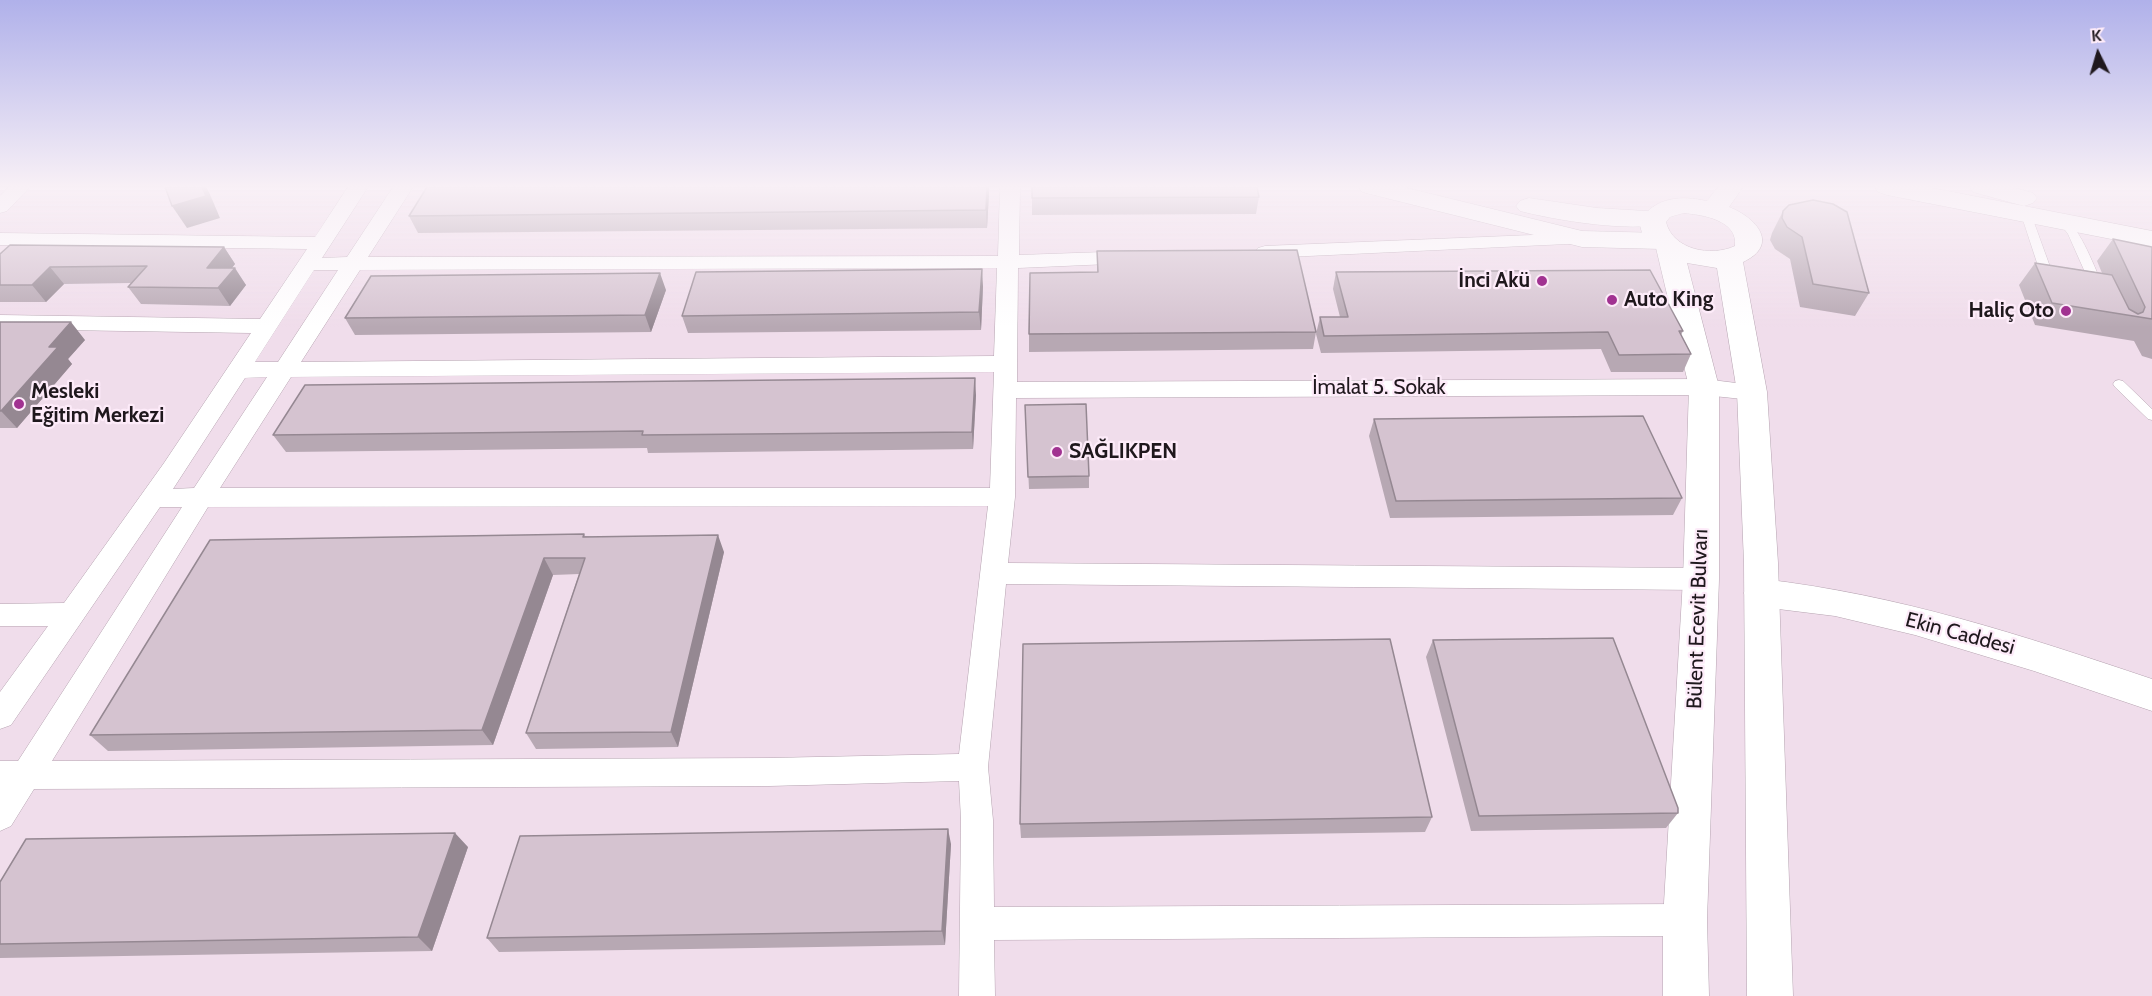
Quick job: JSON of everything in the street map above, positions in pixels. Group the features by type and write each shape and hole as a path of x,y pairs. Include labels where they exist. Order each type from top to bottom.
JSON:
{"main road":[{"path":"1560,233 1582,239 1661,235"},
{"path":"1656,233 1698,258 1729,259 1748,250 1750,242 1748,233"},
{"path":"2123,233 2152,239"},
{"name":"Bülent Ecevit Bulvarı","path":"1661,235 1704,387 1701,579 1685,920 1686,996"},
{"path":"1729,259 1752,392 1762,593 1770,996"},
{"name":"Ekin Caddesi","path":"1762,593 1834,602 1926,624 2015,648 2152,695"}],"street":[{"path":"0,716 153,498 327,233"},
{"path":"0,816 14,775 201,498 374,233"},
{"path":"976,996 977,820 973,767 1002,497 1009,233"},
{"path":"0,239 321,243"},
{"path":"1248,252 1582,239"},
{"path":"308,264 353,266 1009,262 1152,256"},
{"path":"0,322 267,326"},
{"name":"İmalat 5. Sokak","path":"238,370 1006,377 1704,387 1752,392"},
{"path":"153,498 1002,497"},
{"path":"995,573 1701,579"},
{"path":"0,615 71,614"},
{"path":"14,775 757,772 973,767"},
{"path":"977,924 1685,920"}],"lane":[{"path":"2034,233 2047,275"},
{"path":"2073,233 2103,298"},
{"path":"2119,384 2152,416"}],"building":[{"path":"1797,233 1853,233 1869,293 1813,284 1802,237"},
{"path":"2113,239 2152,247 2152,319 2052,303 2035,263 2112,275 2129,309 2138,314 2143,312 2145,307"},
{"path":"10,245 224,247 207,268 235,268 218,288 128,287 147,266 50,267 32,285 0,285 0,254"},
{"path":"1297,250 1316,332 1029,334 1030,273 1098,272 1097,251"},
{"path":"982,269 979,312 682,316 696,272"},
{"path":"1650,270 1683,331 1679,331 1691,354 1619,355 1608,332 1324,336 1320,317 1348,317 1336,272"},
{"path":"660,273 645,315 345,318 371,276"},
{"path":"0,322 71,322 49,347 58,347 1,411 0,411"},
{"path":"975,378 972,432 642,435 643,431 273,435 305,385"},
{"name":"SAĞLIKPEN","path":"1086,404 1089,476 1028,477 1025,405"},
{"path":"1643,416 1682,498 1396,501 1374,419"},
{"path":"584,534 583,537 718,535 671,732 526,733 585,558 544,558 482,730 90,735 210,540"},
{"path":"1613,638 1678,813 1479,816 1433,640"},
{"path":"1390,639 1432,817 1020,824 1023,644"},
{"path":"948,829 942,931 487,938 520,836"},
{"path":"455,833 418,937 0,944 0,882 26,839"}],"place":[{"name":"İnci Akü","path":"1542,281"},
{"name":"Auto King","path":"1612,300"},
{"name":"Haliç Oto","path":"2066,311"},
{"name":"Mesleki Eğitim Merkezi","path":"19,404"},
{"name":"SAĞLIKPEN","path":"1057,452"}]}
